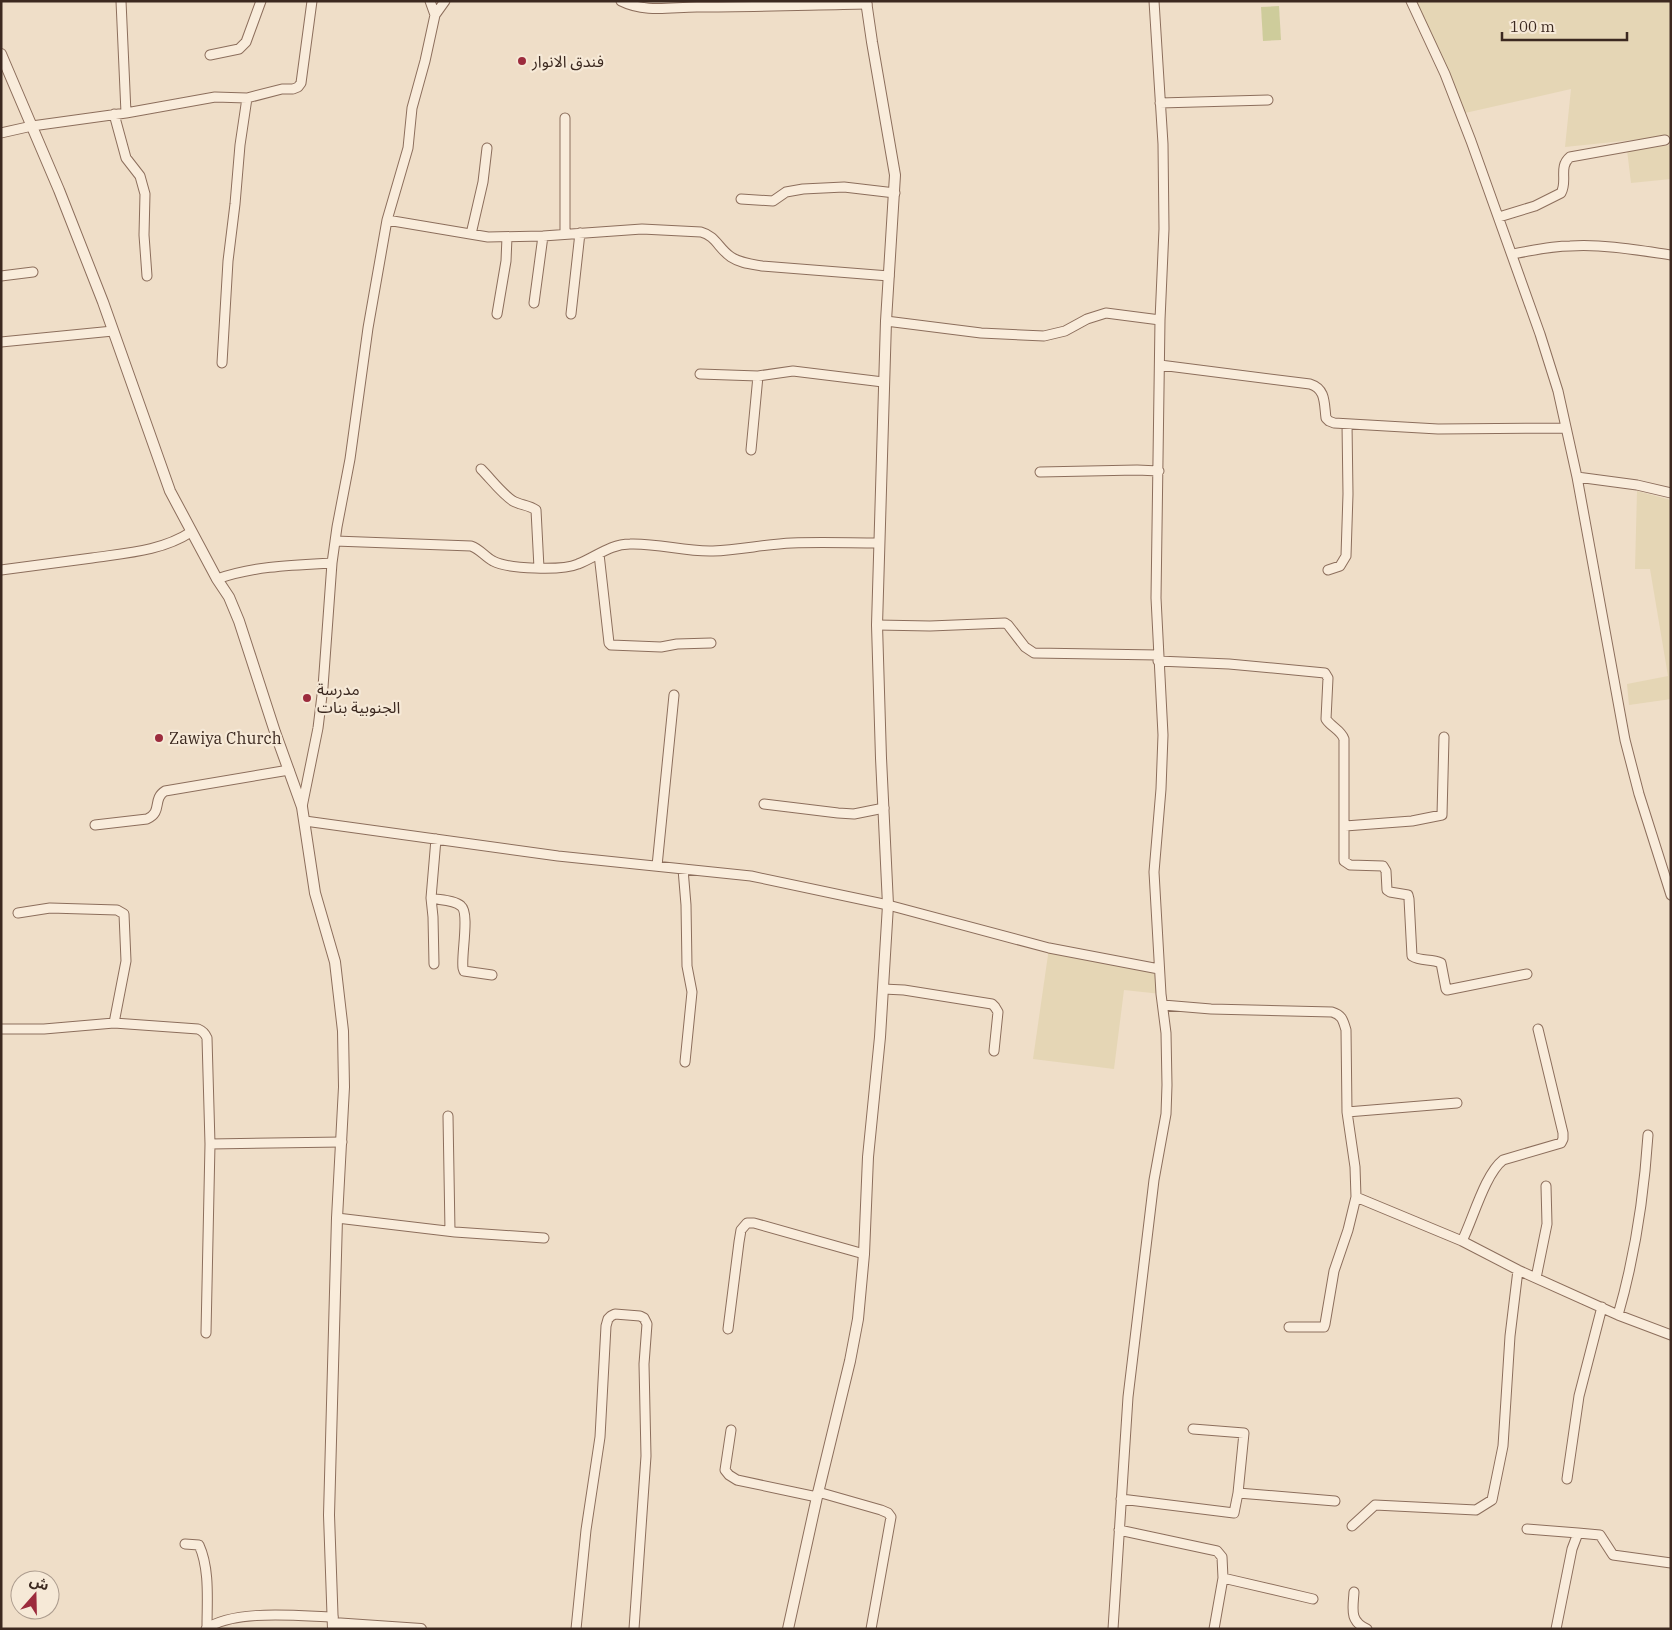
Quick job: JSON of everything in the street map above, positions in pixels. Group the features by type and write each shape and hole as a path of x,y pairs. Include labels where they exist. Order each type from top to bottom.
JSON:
{"street":[{"path":"121,1 126,113"},
{"path":"210,55 239,49 246,42 261,1"},
{"path":"1,134 32,126 215,98 248,98 298,87 301,83 312,1"},
{"path":"430,1 435,15"},
{"path":"302,807 318,728 335,541 350,459 368,328 387,220 408,148 412,108 425,62 435,15 445,1"},
{"path":"621,1 633,7 647,9 866,3 895,175 883,382 877,625 888,905 880,1037 868,1157 864,1254 858,1319 788,1629"},
{"path":"1113,1629 1128,1397 1154,1180 1166,1114 1167,1059 1163,1005 1160,994 1154,872 1161,790 1163,736 1156,598 1160,320 1164,229 1163,144 1154,1"},
{"path":"1411,1 1448,83 1499,217 1558,391 1577,476 1625,740 1639,794 1671,895"},
{"path":"1,54 59,190 114,331 170,491 216,579 229,597 239,621 275,732 302,807 315,893 335,962 339,991 344,1087 337,1218 329,1515 333,1623"},
{"path":"222,363 228,261 240,145 248,98"},
{"path":"1160,102 1268,100"},
{"path":"114,114 126,158 140,176 146,194 144,236 147,276"},
{"path":"565,118 565,234"},
{"path":"1499,217 1535,206 1561,193 1564,186 1563,168 1570,157 1664,140"},
{"path":"471,234 487,148"},
{"path":"741,199 767,201 773,200 786,192 827,188 851,188 895,193"},
{"path":"387,220 488,237 543,236 642,229 700,232 710,234 732,258 743,262 762,266 889,276"},
{"path":"572,314 580,233"},
{"path":"534,302 543,236"},
{"path":"496,314 506,261 507,237"},
{"path":"1512,254 1568,246 1593,246 1671,255"},
{"path":"1,276 33,272"},
{"path":"886,321 981,333 1044,336 1065,331 1087,319 1106,313 1160,320"},
{"path":"1,342 114,331"},
{"path":"1160,365 1318,386 1322,391 1326,418 1329,421 1347,424 1438,429 1566,428"},
{"path":"700,374 758,376 793,371 883,382"},
{"path":"751,450 758,376"},
{"path":"1328,570 1340,566 1346,556 1348,494 1347,424"},
{"path":"481,469 514,502 536,510 539,568"},
{"path":"1040,472 1137,470 1159,472"},
{"path":"1577,476 1671,492"},
{"path":"1,570 133,552 178,541 191,532"},
{"path":"335,541 471,546 480,550 494,562 539,568 572,567 613,546 629,544 660,544 695,551 714,551 791,543 879,542"},
{"path":"599,554 609,643 611,645 661,647 677,644 711,643"},
{"path":"216,579 238,572 271,566 332,563"},
{"path":"877,625 930,626 1004,623 1025,647 1034,653 1158,658 1324,673 1328,678 1326,719 1328,724 1342,734 1344,739 1344,862 1350,865 1383,866 1386,872 1387,890 1408,895 1412,956 1420,960 1438,961 1441,963 1446,989 1451,990 1527,974"},
{"path":"656,866 674,695"},
{"path":"1345,826 1412,821 1442,815 1444,737"},
{"path":"94,826 152,817 156,812 160,794 165,791 289,770"},
{"path":"764,804 854,814 884,808"},
{"path":"305,821 558,856 751,876 888,905 1049,948 1159,969"},
{"path":"434,964 431,898 436,839"},
{"path":"683,869 686,905 687,966 692,992 685,1062"},
{"path":"431,898 456,903 464,910 462,964 464,971 492,975"},
{"path":"18,912 50,908 117,910 124,914 126,961 114,1023"},
{"path":"883,989 904,990 996,1006 998,1012 994,1051"},
{"path":"1163,1005 1211,1009 1332,1012 1343,1018 1346,1030 1346,1112 1355,1167 1356,1196 1348,1230 1334,1270 1324,1327 1289,1327"},
{"path":"1,1029 44,1029 114,1023 203,1030 207,1038 210,1144 206,1333"},
{"path":"1462,1241 1485,1186 1498,1164 1503,1160 1561,1143 1563,1139 1538,1029"},
{"path":"1346,1112 1457,1103"},
{"path":"448,1116 450,1231"},
{"path":"1618,1314 1638,1225 1646,1172 1648,1135"},
{"path":"210,1144 342,1142"},
{"path":"1536,1278 1547,1224 1546,1186"},
{"path":"1356,1196 1462,1241 1536,1278 1671,1335"},
{"path":"337,1218 450,1231 544,1238"},
{"path":"728,1329 741,1230 747,1223 754,1223 864,1254"},
{"path":"1352,1526 1375,1505 1476,1510 1492,1500 1503,1446 1510,1336 1518,1270"},
{"path":"1567,1479 1580,1396 1602,1307"},
{"path":"576,1629 586,1530 600,1437 606,1326 608,1319 615,1314 640,1316 648,1324 644,1364 646,1456 634,1629"},
{"path":"1121,1499 1234,1514 1244,1433 1193,1429"},
{"path":"731,1430 725,1470 737,1480 818,1494 881,1510 888,1513 891,1517 871,1629"},
{"path":"1238,1493 1335,1501"},
{"path":"1527,1529 1600,1535 1613,1555 1671,1563"},
{"path":"1119,1530 1217,1551 1222,1557 1223,1578 1214,1629"},
{"path":"1556,1629 1572,1549 1578,1533"},
{"path":"185,1544 199,1545 204,1562 207,1581 206,1628 236,1618 281,1616 333,1623 421,1629"},
{"path":"1223,1578 1313,1599"},
{"path":"1354,1592 1352,1614 1356,1621 1367,1629"}],"shaded area":[{"path":"1416,1 1671,1 1671,136 1565,147 1571,89 1465,113"},
{"path":"1279,6 1281,40 1263,41 1261,7"},
{"path":"1671,145 1671,179 1631,183 1627,150"},
{"path":"1637,491 1671,500 1671,699 1629,705 1627,684 1668,676 1650,569 1635,569"},
{"path":"1049,948 1159,969 1161,994 1124,990 1114,1069 1033,1059"}],"place":[{"name":"فندق الانوار","path":"522,61"},
{"name":"مدرسة الجنوبية بنات","path":"307,698"},
{"name":"Zawiya Church","path":"159,738"}]}
